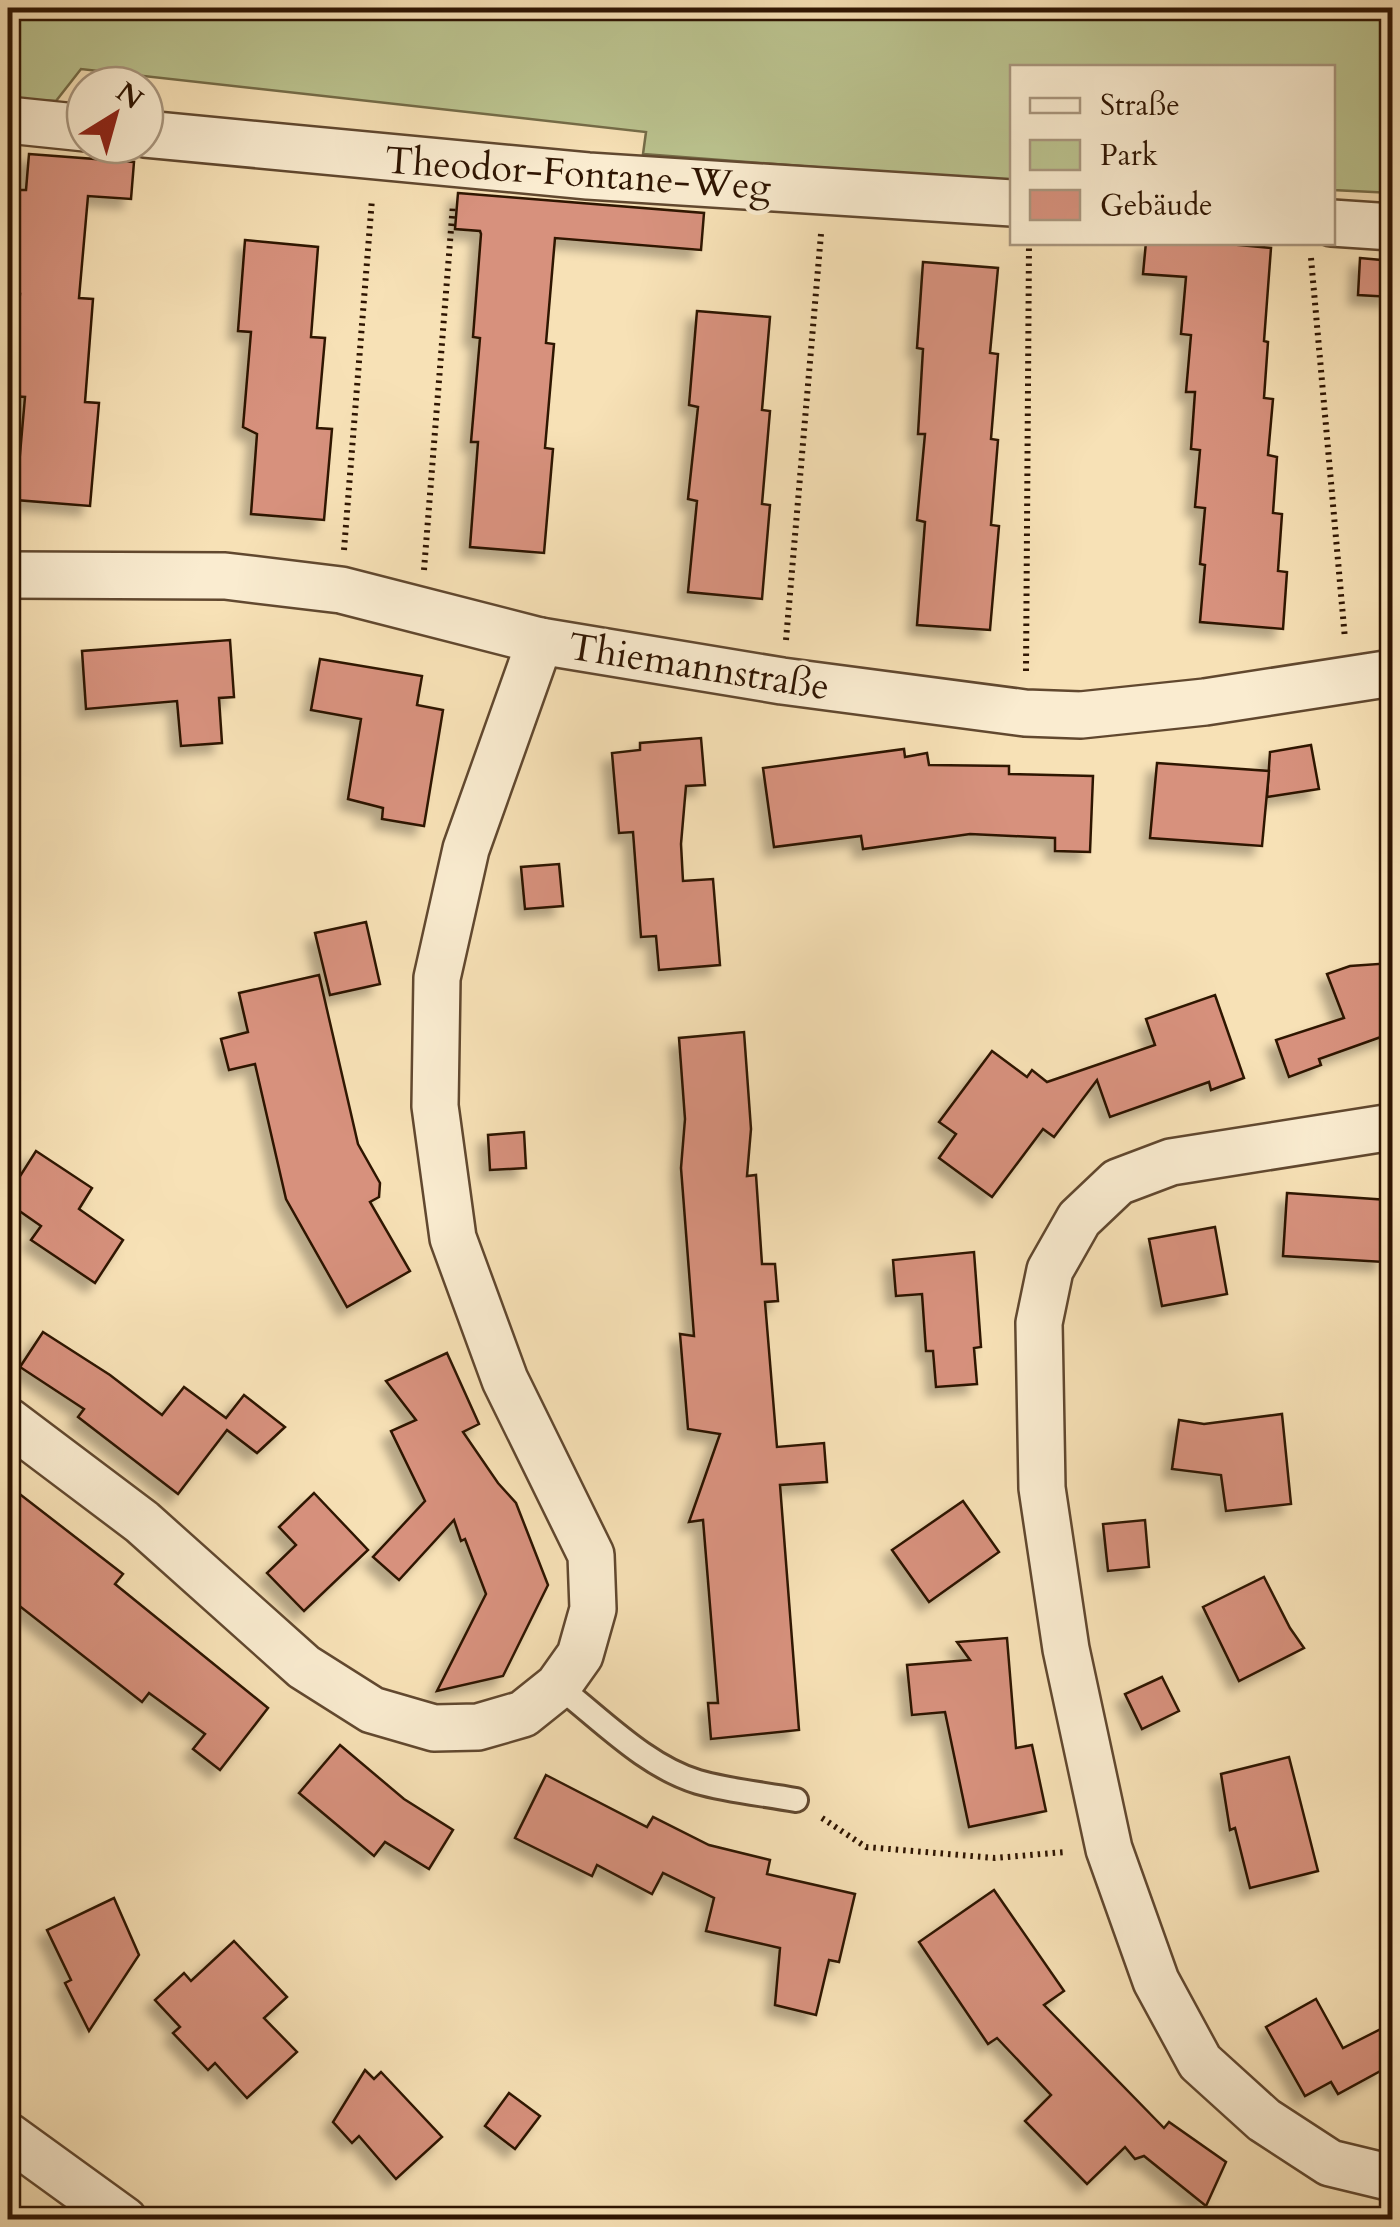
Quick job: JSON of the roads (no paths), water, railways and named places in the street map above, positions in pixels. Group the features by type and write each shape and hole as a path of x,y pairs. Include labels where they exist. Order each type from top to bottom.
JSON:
{"street":[{"path":"8,120 65,126"},
{"name":"Theodor-Fontane-Weg","path":"165,136 588,176 1010,203"},
{"path":"1335,224 1392,227"},
{"name":"Thiemannstraße","path":"8,575 225,576 341,590 540,641 782,681 1025,713 1081,715 1206,702 1392,674"},
{"path":"8,1421 142,1522 304,1667 372,1710 434,1728 478,1727 523,1714 558,1686 580,1655 593,1609 591,1555 505,1380 454,1238 435,1106 437,978 466,849 540,641"},
{"path":"1392,1127 1171,1162 1118,1182 1078,1219 1050,1270 1039,1324 1042,1488 1066,1649 1109,1849 1156,1981 1200,2062 1264,2120 1330,2163 1392,2178"},
{"path":"8,2136 124,2220"}],"lane":[{"path":"558,1686 674,1772 698,1782 796,1800"}]}
